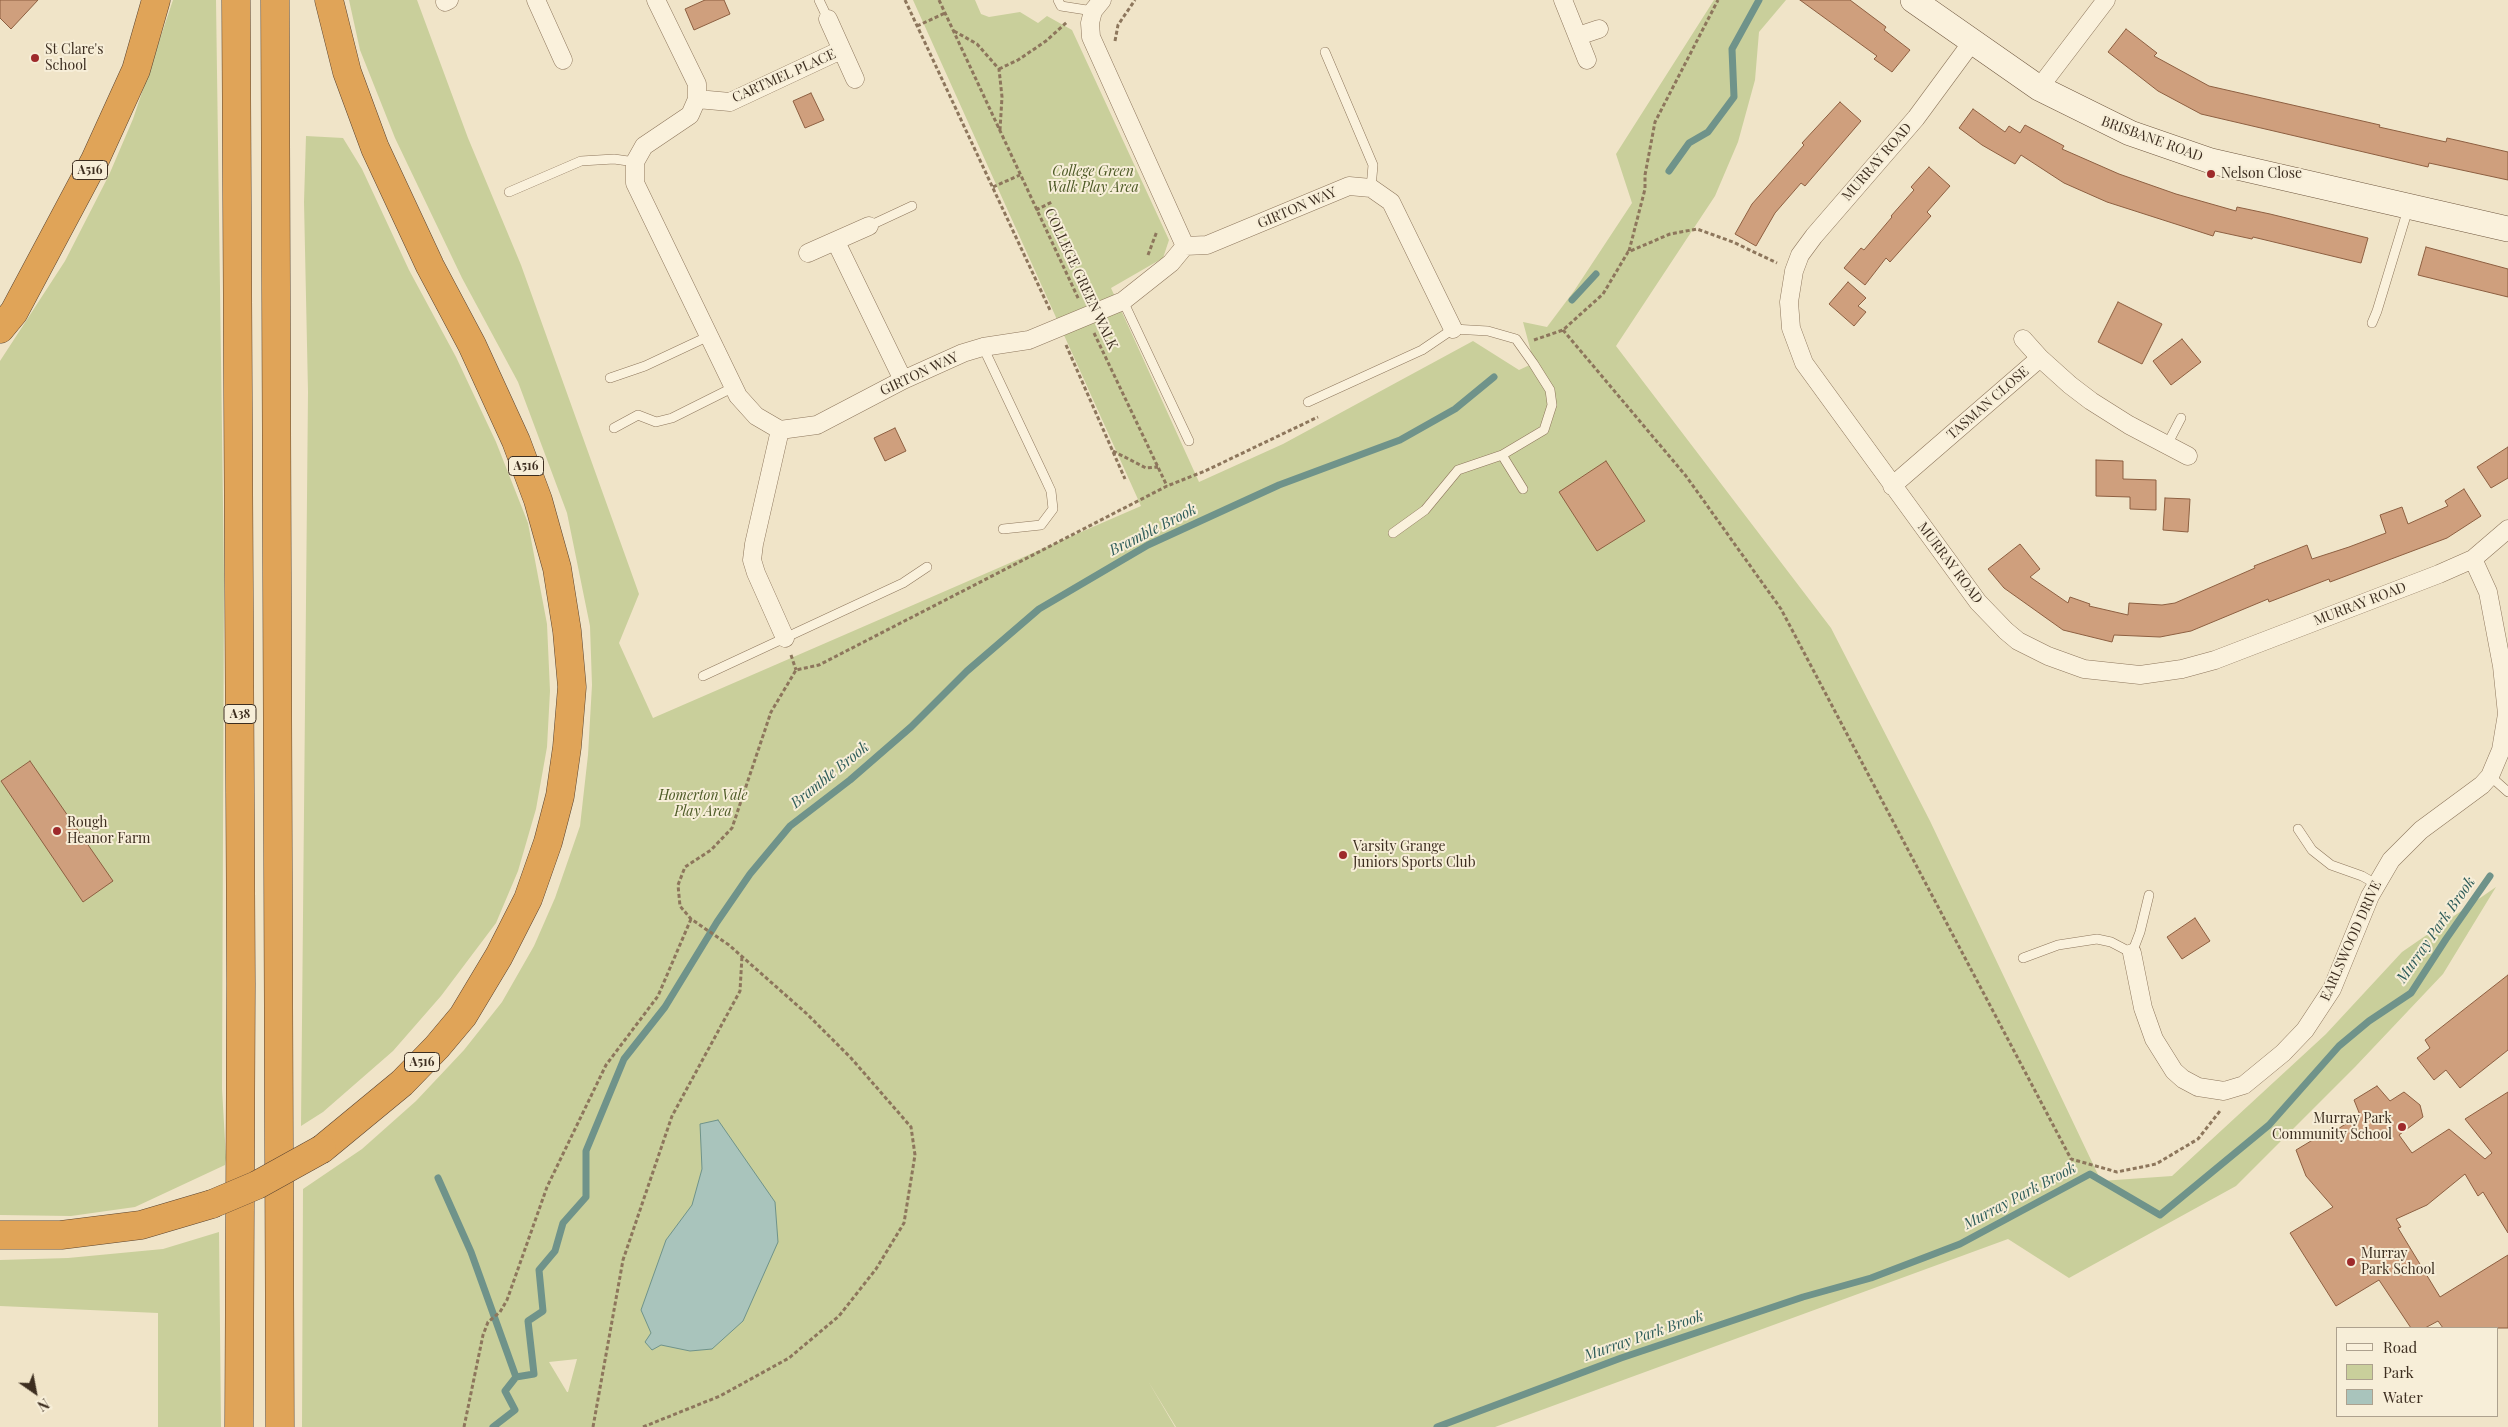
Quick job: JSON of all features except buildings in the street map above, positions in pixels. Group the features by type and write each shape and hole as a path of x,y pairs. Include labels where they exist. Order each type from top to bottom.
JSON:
{"highway":[{"name":"A516","path":"0,329 14,312 95,160 136,70 156,0"},
{"name":"A38","path":"236,0 241,983 239,1427"},
{"path":"275,0 280,1427"},
{"name":"A516","path":"0,1235 61,1234 132,1226 212,1204 266,1180 322,1149 402,1083 437,1047 463,1016 500,956 528,899 548,842 560,796 567,747 572,687 567,631 557,568 538,500 516,441 476,352 426,258 375,148 347,72 328,0"}],"street":[{"path":"536,0 563,60"},
{"path":"656,0 697,84 697,100 690,115 644,146 635,162 635,183 738,396 756,416 780,430 752,560 785,638"},
{"path":"1563,0 1587,60"},
{"name":"BRISBANE ROAD","path":"1913,0 2039,88 2130,133 2211,161 2508,229"},
{"path":"2039,88 2106,0"},
{"path":"1095,11 1091,36 1185,246"},
{"path":"828,19 855,78"},
{"path":"1578,36 1599,29"},
{"name":"MURRAY ROAD","path":"1972,42 1916,118 1814,236 1800,255 1789,291 1791,328 1804,363 1978,602 2006,631 2032,648 2073,666 2112,674 2153,675 2215,660 2439,574 2473,559 2508,529"},
{"name":"CARTMEL PLACE","path":"697,100 730,102 841,50"},
{"name":"GIRTON WAY","path":"780,430 817,425 903,380 963,353 983,347 1029,340 1086,316 1129,296 1171,263 1185,246 1207,246 1349,186 1370,188"},
{"path":"1370,188 1392,202 1452,329"},
{"path":"808,253 869,226"},
{"path":"836,242 903,380"},
{"path":"2023,338 2040,358"},
{"name":"TASMAN CLOSE","path":"1892,486 2040,358 2091,401 2129,425 2188,456"},
{"name":"EARLSWOOD DRIVE","path":"2132,953 2143,1008 2154,1039 2168,1062 2183,1079 2198,1087 2214,1091 2234,1089 2250,1080 2277,1059 2314,1018 2338,976 2376,884 2391,860 2406,844 2482,785 2490,776 2501,750 2505,732 2506,693 2494,614 2488,592 2473,559"}],"lane":[{"path":"819,0 828,19"},
{"path":"1058,0 1061,6 1095,11"},
{"path":"1325,52 1374,165 1370,188"},
{"path":"509,192 581,161 614,158 635,162"},
{"path":"869,226 912,206"},
{"path":"2372,322 2409,206"},
{"path":"1129,296 1189,441"},
{"path":"1308,402 1422,350 1452,329 1488,331 1516,339 1550,390 1552,405 1544,430 1502,455 1458,470 1425,510 1393,533"},
{"path":"610,378 645,366 709,336"},
{"path":"983,347 1051,491 1053,509 1041,525 1003,529"},
{"path":"614,428 638,416 656,422 672,418 734,388"},
{"path":"2167,445 2182,418"},
{"path":"1502,455 1523,489"},
{"path":"702,676 903,584 927,567"},
{"path":"2490,776 2508,792"},
{"path":"2298,829 2312,850 2330,866 2362,876 2376,884"},
{"path":"2023,958 2058,945 2097,939 2111,942 2132,953 2140,932 2149,895"}],"path":[{"path":"906,0 1126,479"},
{"name":"COLLEGE GREEN WALK","path":"691,919 680,906 678,885 685,868 711,850 732,828 771,712 796,670 819,666 1167,486 939,0"},
{"path":"1114,48 1118,25 1134,0"},
{"path":"1532,340 1563,330 1604,294 1628,252 1645,189 1645,175 1655,122 1718,0"},
{"path":"999,69 1018,60 1046,41 1066,22 1095,11"},
{"path":"918,26 945,13"},
{"path":"954,31 977,44 999,69 1002,97 1000,131"},
{"path":"993,187 1020,174"},
{"path":"1129,296 1159,224 1164,198"},
{"path":"1036,210 1052,202"},
{"path":"1628,252 1670,234 1697,229 1733,242 1794,271"},
{"path":"1563,330 1686,476 1780,609 2071,1159 2117,1172 2156,1164 2198,1139 2216,1117 2234,1089"},
{"path":"1113,451 1146,468 1158,467"},
{"path":"464,1427 483,1335 488,1322 500,1312 508,1300 547,1187 601,1074 658,996 691,919 729,945 766,976 850,1058 911,1127 915,1155 904,1223 876,1270 839,1316 789,1358 720,1396 643,1427"},
{"path":"593,1427 623,1260 672,1116 740,991 742,956"}],"green space":[{"path":"173,0 216,0 224,576 222,1089 226,1158 225,1165 135,1207 71,1216 0,1215 0,361 65,261 109,175 133,119"},
{"path":"349,0 417,0 468,138 521,265 639,594 619,643 653,718 1141,506 913,0 975,0 981,14 989,17 1020,12 1038,23 1047,16 1072,30 1169,240 1163,258 1111,288 1199,482 1283,444 1473,341 1519,370 1534,363 1523,322 1547,327 1574,291 1632,203 1616,154 1714,0 1786,0 1759,32 1755,80 1738,142 1715,196 1616,346 1831,628 1930,821 2101,1181 2172,1176 2326,1034 2402,952 2496,887 2443,974 2355,1067 2236,1186 2069,1278 2008,1239 1495,1427 1176,1427 1148,1381 1175,1427 302,1427 303,1189 362,1149 416,1101 464,1050 502,1002 534,946 555,898 580,826 588,755 592,685 590,626 567,513 518,382 462,278 395,138 360,50","holes":["577,1359 567,1392 549,1362"]},
{"path":"306,136 343,138 362,169 409,270 456,357 496,442 528,523 547,624 550,691 547,747 536,809 518,871 496,923 441,996 393,1051 323,1112 301,1126 308,392 304,202"},
{"path":"219,1232 221,1427 158,1427 158,1313 0,1306 0,1260 68,1258 163,1249"}],"water":[{"path":"718,1120 775,1202 778,1242 743,1321 712,1349 690,1351 661,1345 652,1350 645,1342 651,1333 641,1310 666,1240 692,1205 702,1169 700,1124"}],"waterway":[{"name":"Bramble Brook","path":"1669,171 1689,143 1708,132 1734,97 1732,49 1759,0"},
{"name":"Bramble Brook","path":"1572,300 1596,274"},
{"name":"Bramble Brook","path":"493,1427 515,1410 505,1391 516,1377 534,1374 528,1321 543,1311 539,1270 555,1251 563,1223 586,1197 586,1151 624,1059 665,1007 717,922 750,874 790,826 850,780 911,727 967,671 1039,609 1148,545 1279,485 1400,440 1455,409 1494,377"},
{"name":"Murray Park Brook","path":"1437,1427 1621,1358 1803,1297 1871,1278 1960,1244 2090,1174 2160,1215 2269,1125 2339,1046 2369,1021 2411,993 2490,876"},
{"path":"438,1178 471,1252 516,1377"}],"place":[{"name":"St Clare's School","path":"35,58"},
{"name":"Nelson Close","path":"2211,174"},
{"name":"Rough Heanor Farm","path":"57,831"},
{"name":"Varsity Grange Juniors Sports Club","path":"1343,855"},
{"name":"Murray Park Community School","path":"2402,1127"},
{"name":"Murray Park School","path":"2351,1262"}],"park label":[{"name":"College Green Walk Play Area","path":"1093,180"},
{"name":"Homerton Vale Play Area","path":"703,804"}]}
